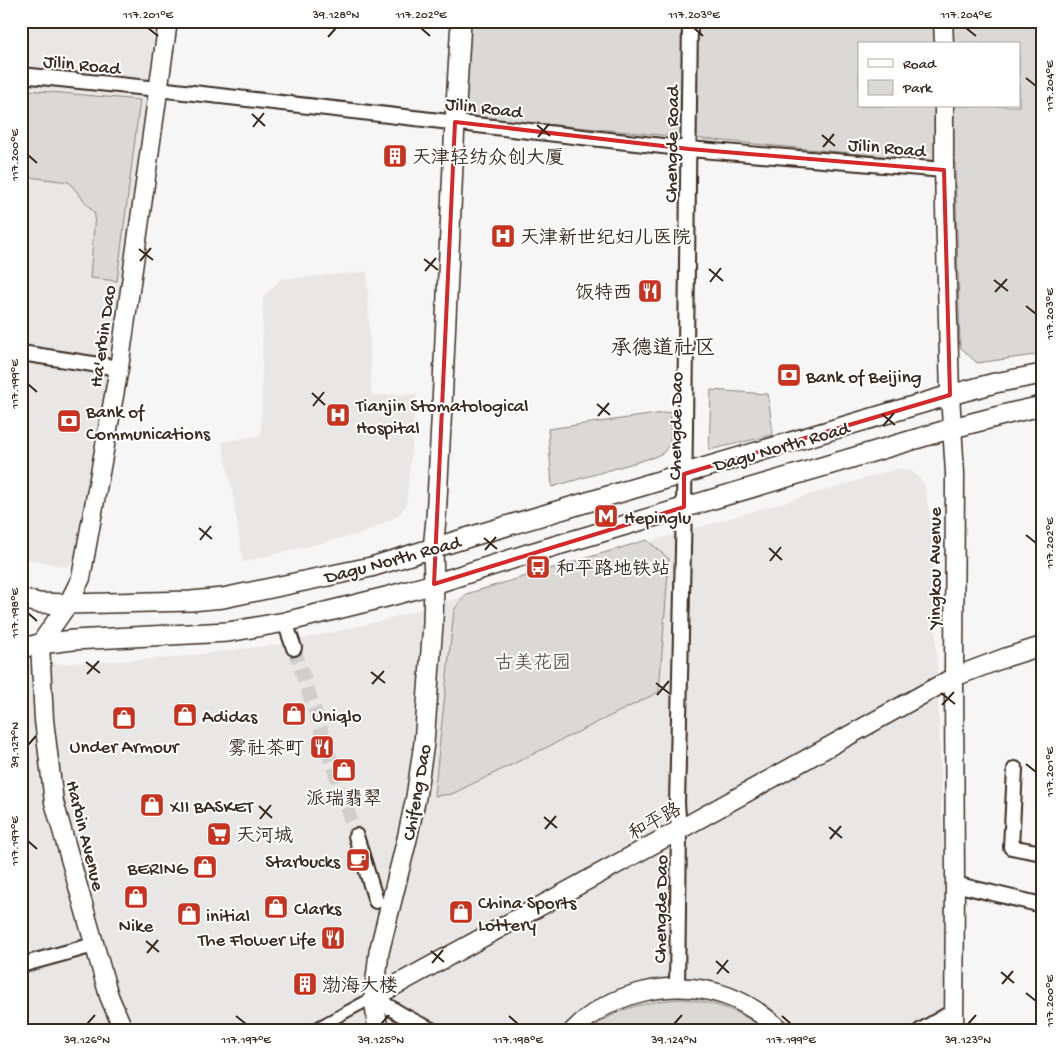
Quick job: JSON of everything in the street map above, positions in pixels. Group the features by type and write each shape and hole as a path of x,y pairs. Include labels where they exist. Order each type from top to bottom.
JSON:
{"main road":[{"name":"Chifeng Dao","path":"378,1031 374,997 379,952 416,798 424,743 433,624 433,549 461,21"},
{"name":"Dagu North Road","path":"21,599 40,603 68,604 191,601 223,598 370,567 995,383 1042,374"},
{"name":"Dagu North Road","path":"21,648 73,640 228,632 285,622 434,584 531,553 953,428 1042,406"},
{"name":"Dagu North Road","path":"21,638 40,644"}],"street":[{"name":"Ha'erbin Dao","path":"40,644 68,604 81,578 119,368 168,21"},
{"name":"Chengde Road","path":"690,21 692,149"},
{"name":"Chengde Dao","path":"688,472 692,149 698,21"},
{"path":"943,21 944,42"},
{"name":"Jilin Road","path":"21,75 692,149 944,170"},
{"name":"Yingkou Avenue","path":"944,108 950,396 955,473 956,884 954,1031"},
{"path":"21,354 119,368"},
{"path":"688,472 688,506"},
{"name":"Chengde Dao","path":"677,988 679,830 677,803 688,506"},
{"path":"285,622 294,648"},
{"name":"Harbin Avenue","path":"40,644 44,720 54,802 109,996 124,1031"},
{"name":"和平路","path":"374,997 954,677 1042,646"},
{"path":"1015,769 1011,846 1042,853"},
{"path":"356,836 376,901"},
{"path":"956,884 1042,905"},
{"path":"21,965 94,945"},
{"path":"573,1031 599,1010 628,996 659,988 692,988 726,995 763,1015 781,1031"},
{"path":"311,1031 374,997"},
{"path":"374,997 391,1016 415,1031"},
{"path":"374,997 395,1012 434,1031"},
{"path":"920,1031 954,1012"}],"highlighted area":[{"path":"455,122 689,149 944,170 950,395 684,474 684,507 434,584"}],"shaded area":[{"path":"21,21 161,21 109,376 79,556 67,567 21,558"},
{"name":"Tianjin Stomatological Hospital","path":"367,272 372,395 417,394 406,506 396,517 363,533 243,562 232,490 222,442 261,435 263,297 281,279"},
{"path":"900,468 912,471 924,483 932,527 949,1008 907,1031 798,1031 765,1005 751,997 729,986 709,982 615,992 592,1003 559,1031 21,1031 21,666 171,658 280,644 377,622"}],"green space":[{"path":"465,21 1042,21 1042,354 977,363 960,347 955,163 461,116"},
{"path":"28,90 140,100 117,281 90,278 95,214 69,182 21,176 21,149"},
{"path":"711,390 768,394 773,435 709,450"},
{"path":"671,412 670,444 663,453 552,487 548,429"},
{"name":"古美花园","path":"647,540 669,559 659,692 452,794 434,796 454,610 466,594"},
{"path":"681,999 704,1002 737,1012 766,1031 590,1031 610,1017 632,1007"}],"tunnel":[{"path":"294,648 356,836"}],"place":[{"name":"天津轻纺众创大厦","path":"395,156"},
{"name":"天津新世纪妇儿医院","path":"503,236"},
{"name":"饭特西","path":"650,291"},
{"name":"Bank of Beijing","path":"789,375"},
{"name":"Tianjin Stomatological Hospital","path":"338,415"},
{"name":"Bank of Communications","path":"69,421"},
{"name":"Hepinglu","path":"606,516"},
{"name":"和平路地铁站","path":"538,567"},
{"name":"Uniqlo","path":"294,714"},
{"name":"Adidas","path":"185,715"},
{"name":"Under Armour","path":"124,718"},
{"name":"雾社茶町","path":"322,747"},
{"name":"派瑞翡翠","path":"344,770"},
{"name":"XII BASKET","path":"152,805"},
{"name":"天河城","path":"219,834"},
{"name":"Starbucks","path":"358,860"},
{"name":"BERING","path":"205,867"},
{"name":"Nike","path":"136,897"},
{"name":"Clarks","path":"276,907"},
{"name":"China Sports Lottery","path":"461,912"},
{"name":"initial","path":"189,914"},
{"name":"The Flower Life","path":"333,938"},
{"name":"渤海大楼","path":"305,984"}],"district":[{"name":"承德道社区","path":"663,347"}]}
